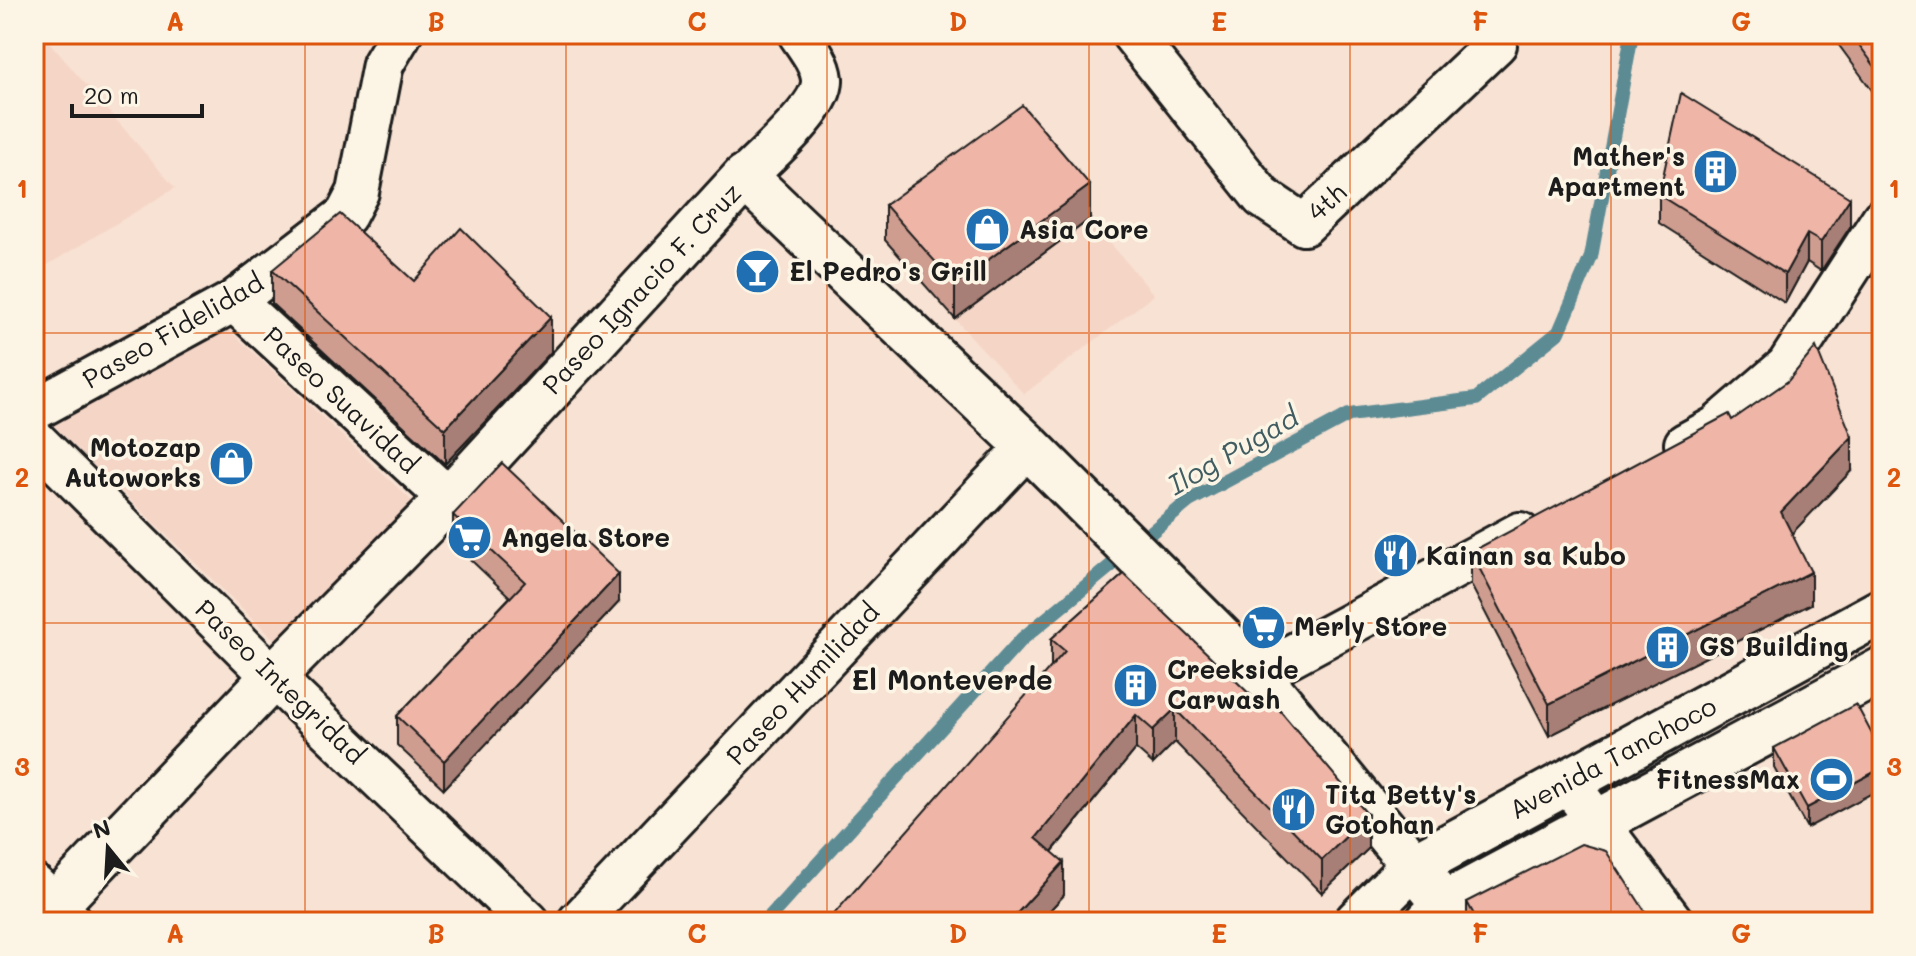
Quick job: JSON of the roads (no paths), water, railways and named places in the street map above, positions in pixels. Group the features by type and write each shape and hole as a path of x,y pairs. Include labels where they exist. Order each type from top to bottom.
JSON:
{"street":[{"name":"Paseo Fidelidad","path":"34,410 234,301 346,215 358,192 383,64 401,34"},
{"path":"745,177 814,105 822,80 813,53 799,34"},
{"name":"4th","path":"1132,34 1262,197 1304,225 1496,44 1494,34"},
{"name":"Paseo Ignacio F. Cruz","path":"50,908 449,499 745,177 1028,446 1257,674 1413,866 1436,913"},
{"path":"1647,465 1716,427 1787,366 1882,219"},
{"name":"Paseo Suavidad","path":"234,301 449,499"},
{"name":"Paseo Integridad","path":"34,439 273,677 529,922"},
{"name":"Paseo Humilidad","path":"578,922 1028,446"},
{"path":"1257,674 1549,517"},
{"name":"Avenida Tanchoco","path":"1357,922 1413,866 1882,611"},
{"name":"Avenida Tanchoco","path":"1436,913 1882,670"},
{"path":"1568,783 1673,922"}],"waterway":[{"name":"Ilog Pugad","path":"765,922 1022,639 1189,501 1349,415 1476,399 1559,332 1591,257 1632,34"}],"place":[{"name":"Mather's Apartment","path":"1716,172"},
{"name":"Asia Core","path":"988,230"},
{"name":"El Pedro's Grill","path":"758,272"},
{"name":"Motozap Autoworks","path":"232,463"},
{"name":"Angela Store","path":"470,538"},
{"name":"Kainan sa Kubo","path":"1395,556"},
{"name":"Merly Store","path":"1263,627"},
{"name":"GS Building","path":"1668,647"},
{"name":"Creekside Carwash","path":"1136,685"},
{"name":"FitnessMax","path":"1831,780"},
{"name":"Tita Betty's Gotohan","path":"1294,810"}],"district":[{"name":"El Monteverde","path":"952,680"}]}
